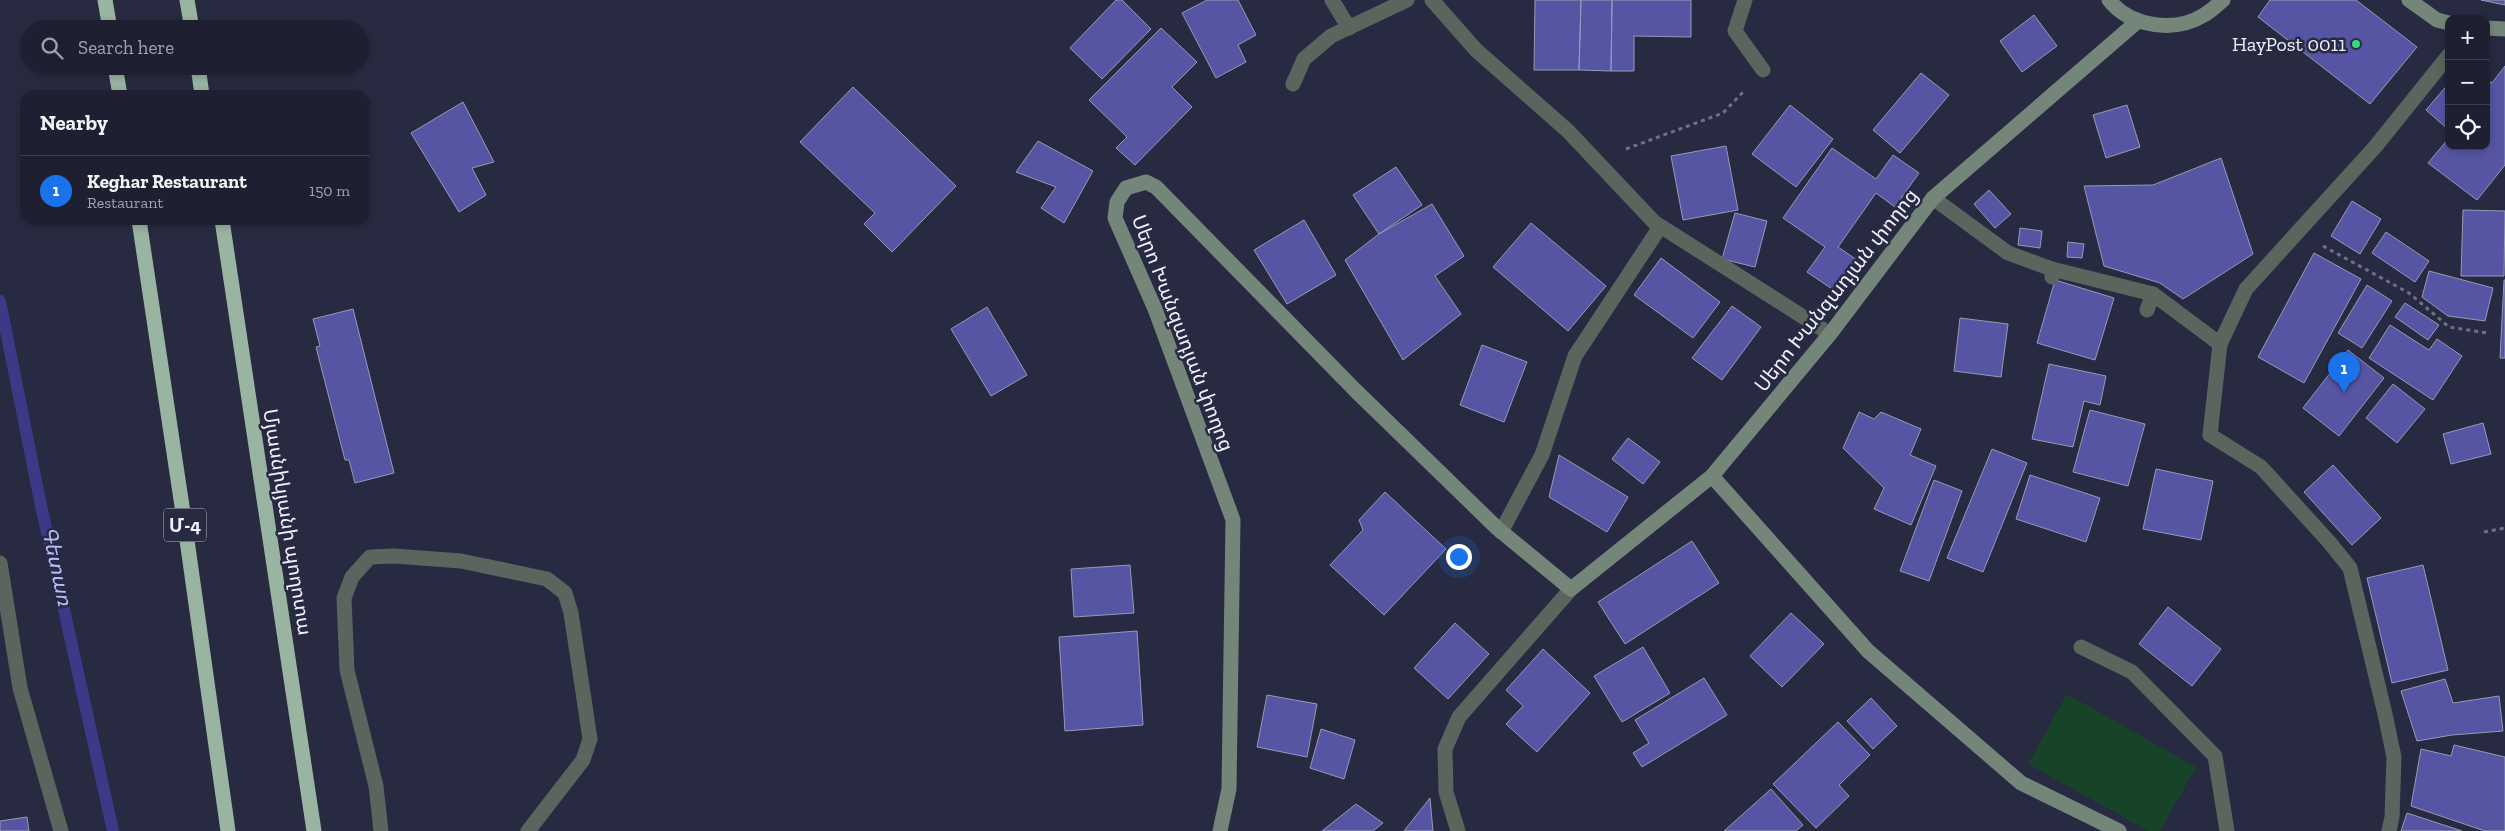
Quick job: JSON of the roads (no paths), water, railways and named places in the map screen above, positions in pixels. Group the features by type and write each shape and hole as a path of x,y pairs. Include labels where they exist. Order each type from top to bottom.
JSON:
{"highway":[{"path":"105,0 108,20"},
{"path":"187,0 190,20"},
{"path":"117,75 119,90"},
{"path":"199,75 201,90"},
{"name":"Մ-4","path":"140,225 228,831"},
{"name":"Մյասնիկյանի պողոտա","path":"223,225 314,831"}],"street":[{"path":"1332,0 1349,28"},
{"path":"1294,84 1304,59 1331,36 1407,0"},
{"path":"1432,0 1476,50 1568,131 1660,227 1830,334"},
{"path":"1745,0 1735,30 1763,70"},
{"path":"2108,0 2124,14 2138,21 2153,24 2179,24 2204,15 2222,0"},
{"path":"2409,0 2437,20 2445,22"},
{"name":"Սերո Խանզադյան փողոց","path":"1458,831 1446,792 1445,749 1459,717 1571,588 1712,476 1830,334 1933,198 2138,21"},
{"path":"2490,28 2505,29"},
{"path":"2389,831 2392,817 2394,757 2386,714 2350,568 2330,543 2261,468 2210,435 2220,344 2246,289 2375,147 2445,60"},
{"name":"Սերո Խանզադյան փողոց","path":"1220,831 1230,788 1233,520 1155,309 1118,228 1115,207 1124,191 1137,183 1146,182 1156,187 1356,391 1501,532 1571,588"},
{"path":"1933,198 2008,253 2052,273 2153,294 2220,344"},
{"path":"1501,532 1542,455 1575,356 1660,227"},
{"path":"2147,310 2153,294"},
{"path":"1712,476 1875,657 2021,783 2119,831"},
{"path":"381,831 376,786 347,670 344,598 352,577 370,557 394,556 461,561 547,579 565,593 570,613 590,739 583,760 528,831"},
{"path":"0,563 20,688 61,831"},
{"path":"2081,647 2132,672 2215,756 2227,831"}],"waterway":[{"name":"Գետառ","path":"0,301 40,501 113,831"}],"place":[{"name":"HayPost 0011","path":"2356,44"},
{"name":"Keghar Restaurant","path":"2344,393"}]}
